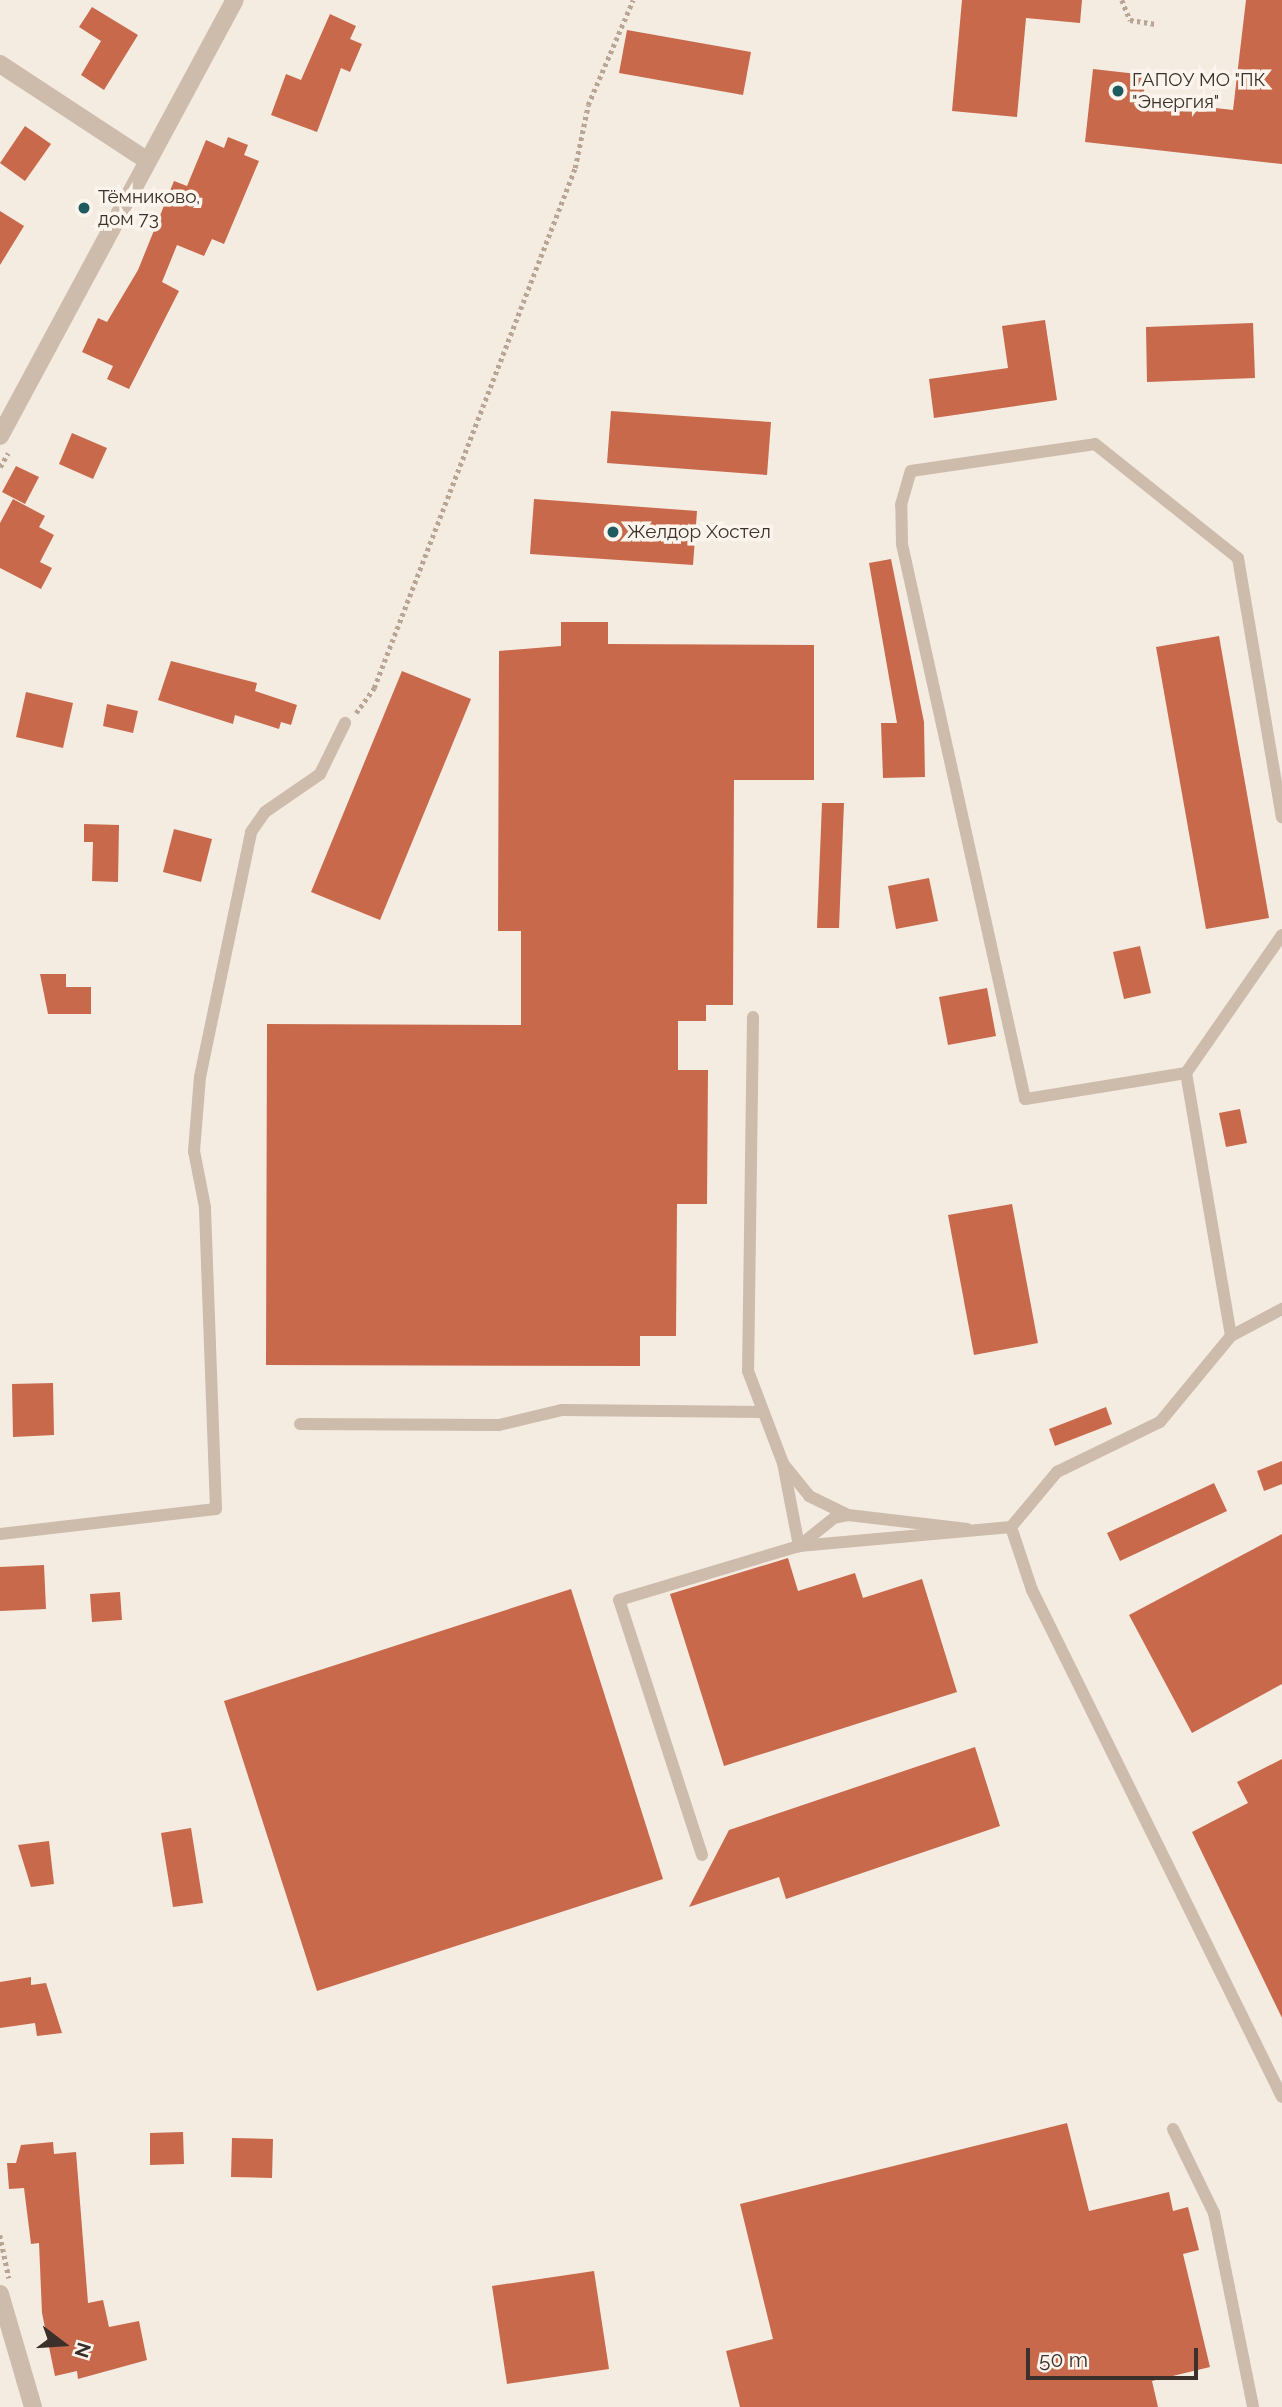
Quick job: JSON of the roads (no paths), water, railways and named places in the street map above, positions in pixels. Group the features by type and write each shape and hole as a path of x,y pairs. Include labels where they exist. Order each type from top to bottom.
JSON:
{"street":[{"path":"0,436 146,160 235,0"},
{"path":"0,64 146,160"},
{"path":"0,2294 33,2407"}],"lane":[{"path":"1186,1073 1025,1099 902,544 901,505 911,471 1095,444 1238,558 1282,817"},
{"path":"0,1534 216,1509 205,1207 194,1151 200,1077 251,832 265,812 320,774 345,723"},
{"path":"1231,1336 1186,1073 1282,935"},
{"path":"753,1017 748,1371 783,1463 799,1546"},
{"path":"702,1856 619,1600 799,1546 1010,1527 1074,1460 1160,1422 1180,1406 1231,1336 1282,1309"},
{"path":"300,1424 499,1425 562,1410 763,1412"},
{"path":"783,1463 817,1509 817,1531"},
{"path":"809,1496 848,1515 984,1531"},
{"path":"799,1546 817,1531 848,1515"},
{"path":"1010,1527 1032,1590 1282,2097"},
{"path":"1173,2129 1214,2213 1253,2407"}],"place":[{"name":"ГАПОУ МО \"ПК \"Энергия\"","path":"1118,91"},
{"name":"Тёмниково, дом 73","path":"84,208"},
{"name":"Желдор Хостел","path":"613,532"}]}
